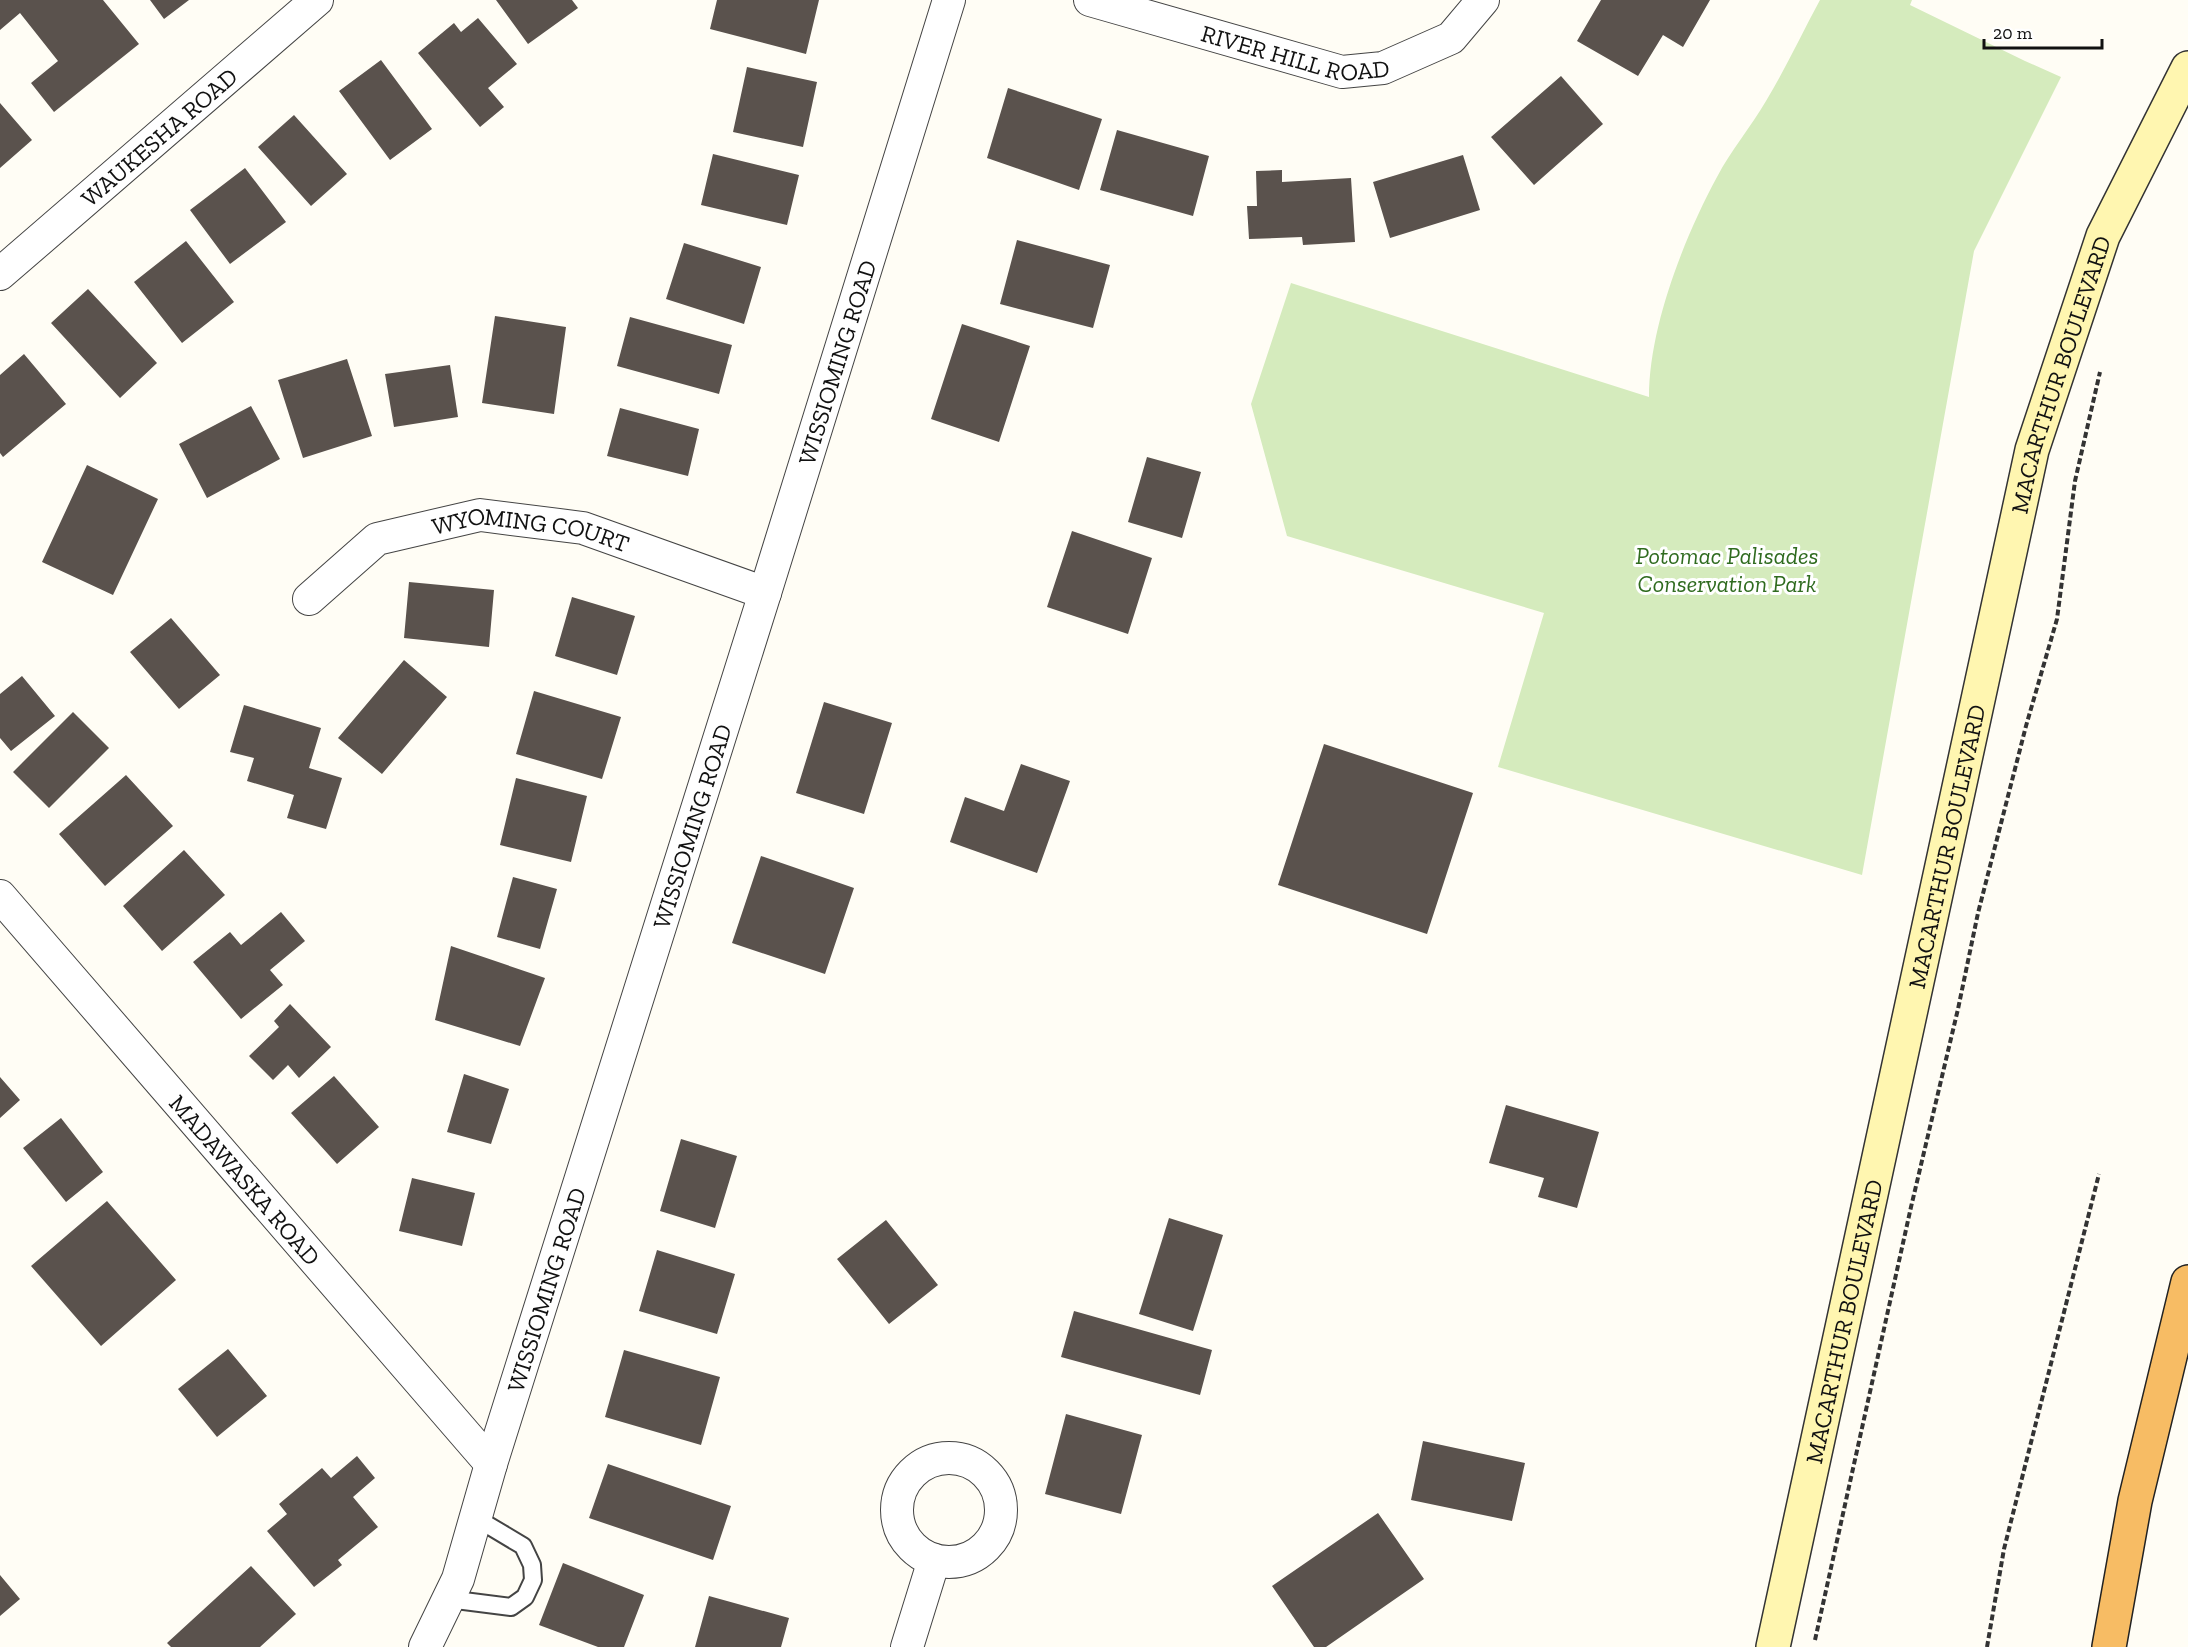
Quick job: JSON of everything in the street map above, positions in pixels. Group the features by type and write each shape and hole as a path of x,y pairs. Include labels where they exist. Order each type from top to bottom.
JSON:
{"highway":[{"path":"2109,1647 2135,1501 2188,1282"}],"main road":[{"name":"MACARTHUR BOULEVARD","path":"1773,1647 2032,450 2103,236 2188,69"}],"street":[{"name":"WAUKESHA ROAD","path":"0,274 316,0"},
{"name":"WISSIOMING ROAD","path":"425,1647 458,1579 491,1464 949,0"},
{"name":"RIVER HILL ROAD","path":"1090,0 1342,72 1383,68 1451,38 1483,0"},
{"name":"WYOMING COURT","path":"309,599 377,539 480,515 583,528 765,593"},
{"name":"MADAWASKA ROAD","path":"0,896 491,1464"},
{"path":"907,1647 934,1560"}],"lane":[{"path":"448,1599 511,1607 525,1597 533,1580 532,1565 523,1546 476,1518"}],"path":[{"path":"1814,1647 1978,913 2026,726 2057,619 2075,481 2101,365"},
{"path":"1987,1647 2004,1550 2099,1174"}],"green space":[{"name":"Potomac Palisades Conservation Park","path":"1820,0 1912,0 1910,5 2061,77 1974,251 1862,875 1498,767 1544,613 1287,536 1251,404 1291,283 1649,397 1655,342 1662,313 1692,227 1723,167 1773,89"}],"building":[{"path":"0,0 103,0 139,44 54,112 31,83 58,61 20,13 0,30"},
{"path":"150,0 189,0 164,19"},
{"path":"496,0 572,0 578,8 528,44"},
{"path":"717,0 819,0 806,54 710,29"},
{"path":"1601,0 1710,0 1683,47 1663,35 1638,76 1577,41"},
{"path":"478,18 517,64 488,88 504,107 480,127 418,53 454,23 461,32"},
{"path":"381,60 432,129 390,160 339,91"},
{"path":"747,67 817,82 803,147 733,132"},
{"path":"1561,76 1603,124 1534,185 1491,137"},
{"path":"1008,88 1102,119 1079,190 987,158"},
{"path":"0,103 32,140 0,168"},
{"path":"294,115 347,174 311,206 258,147"},
{"path":"1117,130 1209,156 1193,216 1100,190"},
{"path":"713,154 799,175 787,225 701,205"},
{"path":"1463,155 1480,210 1390,238 1373,182"},
{"path":"245,168 286,222 230,264 190,210"},
{"path":"1282,170 1282,182 1351,178 1355,242 1303,245 1302,237 1249,239 1247,206 1257,206 1256,171"},
{"path":"1017,240 1110,265 1093,328 1000,304"},
{"path":"186,241 234,302 182,343 134,282"},
{"path":"684,243 761,267 744,324 666,299"},
{"path":"88,289 157,363 120,398 51,323"},
{"path":"495,316 566,327 554,414 482,403"},
{"path":"630,317 732,345 719,394 617,366"},
{"path":"962,324 1030,346 999,442 931,419"},
{"path":"24,354 66,404 3,457 0,453 0,375"},
{"path":"347,359 372,436 303,458 278,380"},
{"path":"450,365 458,417 394,427 385,374"},
{"path":"251,406 280,459 207,498 179,444"},
{"path":"620,408 699,429 688,476 607,456"},
{"path":"1147,457 1201,472 1182,538 1128,522"},
{"path":"87,465 158,499 113,595 42,562"},
{"path":"1072,531 1152,558 1128,634 1047,607"},
{"path":"409,582 494,590 489,647 404,638"},
{"path":"572,597 635,616 617,675 555,656"},
{"path":"171,618 220,675 179,709 130,652"},
{"path":"404,660 447,697 382,774 338,738"},
{"path":"22,676 55,716 11,751 0,738 0,694"},
{"path":"534,691 621,717 602,779 516,754"},
{"path":"824,702 892,723 864,814 796,793"},
{"path":"244,705 321,728 309,768 342,778 326,829 287,818 294,795 247,781 254,758 230,752"},
{"path":"73,712 109,748 49,808 13,772"},
{"path":"1324,744 1473,793 1427,934 1278,885"},
{"path":"1021,764 1070,781 1037,873 950,842 965,797 1004,811"},
{"path":"126,775 173,826 105,886 59,834"},
{"path":"516,778 587,796 571,862 500,845"},
{"path":"184,850 225,895 162,951 123,906"},
{"path":"761,856 854,888 825,974 732,943"},
{"path":"513,877 557,889 540,949 497,937"},
{"path":"281,912 305,941 270,970 283,985 241,1019 193,962 230,932 241,945"},
{"path":"451,946 545,978 520,1046 435,1020"},
{"path":"290,1004 331,1047 299,1078 288,1065 273,1080 249,1056 279,1027 274,1021"},
{"path":"464,1074 509,1089 491,1144 447,1132"},
{"path":"334,1076 379,1127 337,1164 291,1113"},
{"path":"0,1077 20,1100 0,1118"},
{"path":"1506,1105 1599,1132 1577,1208 1538,1197 1544,1178 1489,1163"},
{"path":"61,1118 103,1172 66,1202 23,1148"},
{"path":"681,1139 737,1156 715,1228 660,1211"},
{"path":"412,1178 475,1193 462,1246 399,1231"},
{"path":"107,1201 176,1280 101,1346 31,1266"},
{"path":"1169,1218 1223,1235 1193,1331 1139,1314"},
{"path":"886,1220 938,1285 889,1324 837,1259"},
{"path":"657,1250 735,1274 717,1334 639,1311"},
{"path":"1074,1311 1212,1350 1200,1395 1061,1357"},
{"path":"228,1349 267,1396 217,1437 178,1389"},
{"path":"624,1350 720,1377 701,1445 605,1417"},
{"path":"1066,1414 1142,1435 1121,1514 1045,1494"},
{"path":"1423,1441 1525,1463 1512,1521 1411,1500"},
{"path":"357,1456 375,1478 353,1497 378,1527 338,1560 342,1565 314,1587 267,1531 287,1514 279,1504 322,1468 331,1478"},
{"path":"608,1464 731,1506 713,1560 589,1518"},
{"path":"1378,1513 1424,1579 1326,1647 1314,1647 1272,1586"},
{"path":"563,1563 644,1595 624,1647 598,1647 539,1625"},
{"path":"251,1566 296,1614 260,1647 171,1647 167,1643"},
{"path":"0,1575 20,1599 0,1616"},
{"path":"709,1596 789,1618 781,1647 695,1647"}]}
